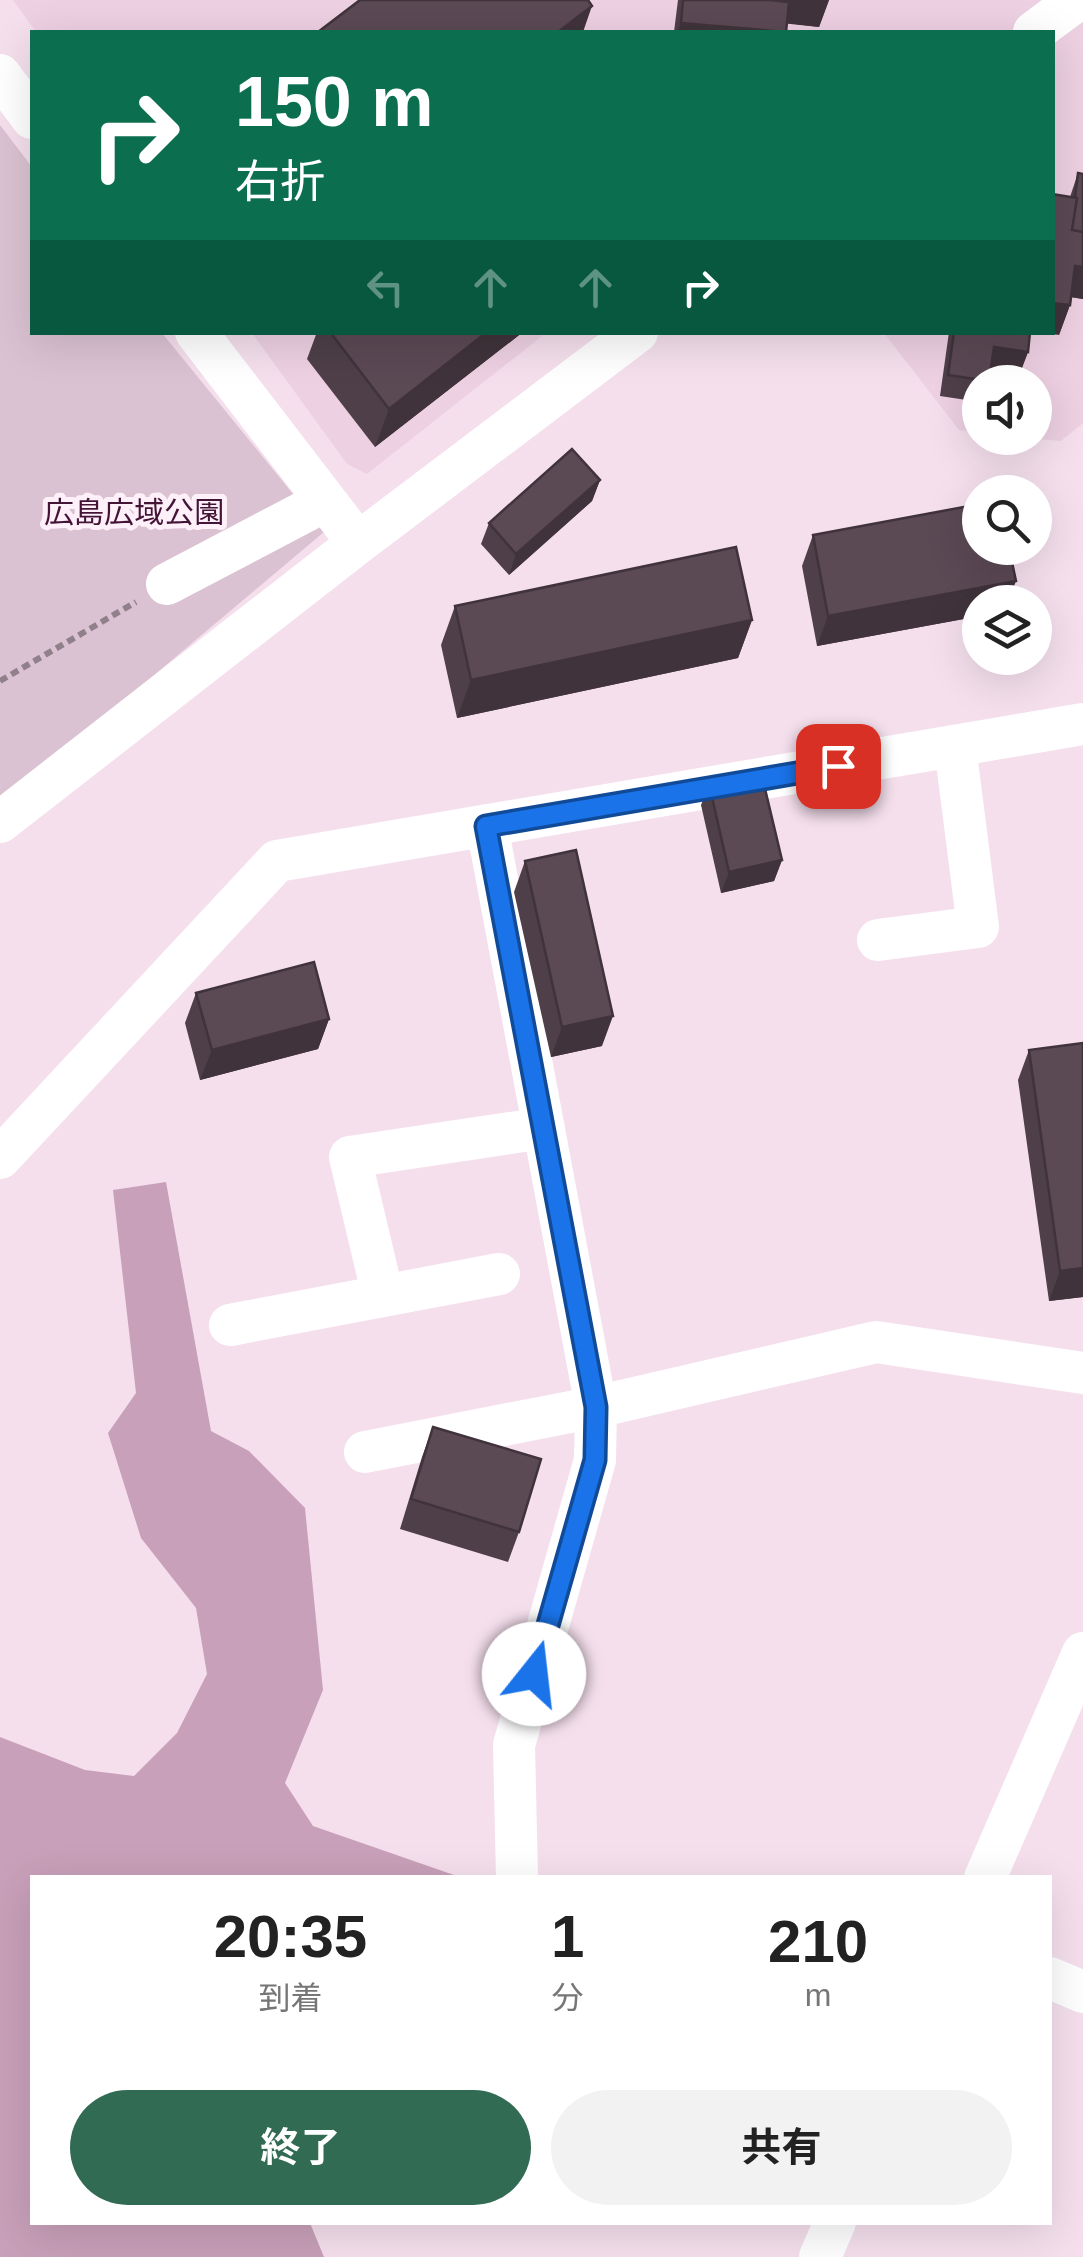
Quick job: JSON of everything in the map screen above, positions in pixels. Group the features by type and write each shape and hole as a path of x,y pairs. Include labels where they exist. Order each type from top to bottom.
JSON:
{"street":[{"path":"1037,30 1077,0"},
{"path":"0,75 30,115"},
{"path":"198,335 358,544"},
{"path":"0,822 633,335"},
{"path":"167,584 325,502"},
{"path":"0,1158 277,861 955,746 1082,731"},
{"path":"878,940 978,927 955,746"},
{"path":"486,826 596,1407 595,1460 514,1745 517,1875"},
{"path":"383,1296 350,1157 544,1128"},
{"path":"230,1324 499,1274"},
{"path":"365,1452 596,1407 876,1342 1083,1372"},
{"path":"986,1875 1083,1652"},
{"path":"1052,1979 1083,1992"},
{"path":"820,2257 834,2225"}],"path":[{"path":"0,681 167,584"}],"shaded area":[{"path":"13,0 1083,0 1083,423 1061,441 1052,440 1052,365 962,365 962,430 959,430 886,335 1055,335 1055,30 35,30"},
{"path":"253,335 543,335 367,474 347,464"},
{"path":"166,1182 211,1431 249,1451 305,1508 323,1690 285,1783 313,1826 454,1875 30,1875 30,2225 311,2225 324,2257 0,2257 0,1737 85,1770 134,1776 177,1733 207,1674 196,1608 141,1538 108,1433 136,1393 113,1190"}],"green space":[{"name":"広島広域公園","path":"0,125 30,164 30,335 164,335 324,532 147,681 0,797"}],"building":[{"path":"360,0 588,0 592,6 561,30 321,30"},
{"path":"683,0 789,2 786,30 681,23"},
{"path":"1078,173 1083,174 1083,232 1072,230"},
{"path":"1055,194 1077,198 1072,230 1083,232 1083,267 1075,266 1070,305 1055,303"},
{"path":"332,335 483,335 389,409"},
{"path":"954,335 1030,335 1028,352 994,347 991,365 962,365 962,377 948,375"},
{"path":"572,449 600,480 516,554 489,523"},
{"path":"962,507 962,565 1013,565 1016,581 962,585 962,591 828,616 813,535"},
{"path":"736,547 752,620 471,680 455,606"},
{"path":"761,772 782,860 729,872 709,784"},
{"path":"576,850 613,1016 562,1027 525,861"},
{"path":"314,962 329,1019 212,1050 196,993"},
{"path":"1083,1043 1083,1268 1060,1271 1029,1050"},
{"path":"433,1427 541,1459 519,1532 411,1499"}],"route":[{"path":"534,1674 595,1460 596,1407 486,826 838,766"}]}
